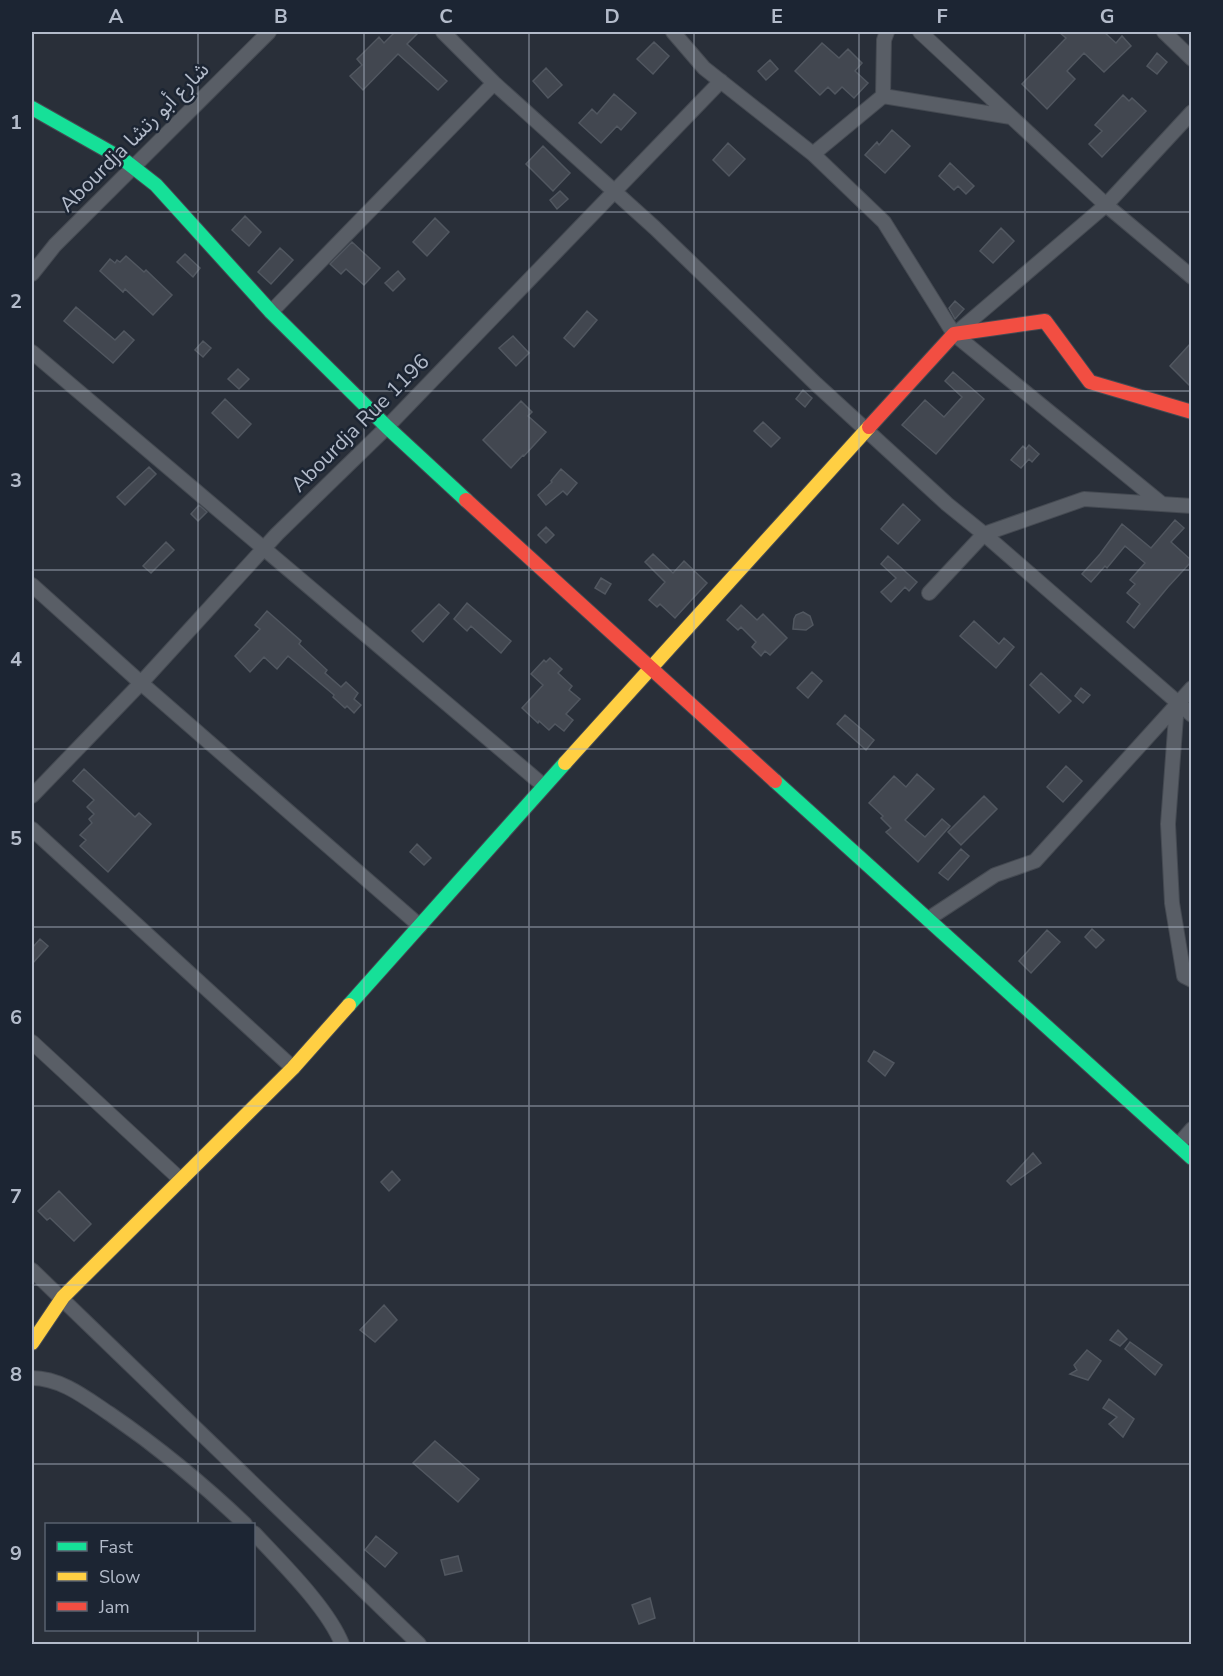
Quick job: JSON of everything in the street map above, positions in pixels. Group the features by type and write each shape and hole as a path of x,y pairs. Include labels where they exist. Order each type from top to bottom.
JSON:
{"street":[{"name":"Abourdja شارع أبو رتشا","path":"32,274 55,245 269,32"},
{"path":"443,32 494,83 655,228 816,384 946,504 984,534 1191,715"},
{"path":"673,32 704,68 813,153 884,222 954,334 1162,504"},
{"path":"883,96 886,32"},
{"path":"920,32 1106,205 1191,277"},
{"path":"1164,32 1191,59"},
{"name":"Abourdja Rue 1196","path":"32,796 141,683 264,549 387,427 721,81"},
{"path":"271,312 494,83"},
{"path":"813,153 883,96 1011,117"},
{"path":"32,108 114,154 156,185 271,312 387,427 1191,1158"},
{"path":"32,1343 62,1299 293,1068 650,668 954,334 1106,205 1191,112"},
{"path":"954,334 1045,321 1090,382 1191,412"},
{"path":"32,352 544,786"},
{"path":"929,593 984,534 1084,498 1191,506"},
{"path":"32,585 420,926"},
{"path":"928,919 995,875 1035,861 1191,688"},
{"path":"1178,703 1168,824 1172,903 1184,976 1191,980"},
{"path":"32,829 293,1068"},
{"path":"32,1042 181,1180"},
{"path":"1178,1145 1191,1129"},
{"path":"32,1270 419,1644"},
{"path":"32,1378 47,1379 61,1384 93,1402 190,1474 244,1523"},
{"path":"255,1534 329,1619 342,1644"}],"building":[{"path":"395,32 419,32 407,44 447,81 438,90 398,54 363,90 350,76 362,65 357,59 379,37 384,43"},
{"path":"1059,32 1104,32 1116,43 1122,36 1131,46 1104,72 1084,53 1067,71 1075,79 1047,109 1022,84 1066,38"},
{"path":"654,42 669,56 653,74 637,59"},
{"path":"822,43 839,58 848,49 862,63 855,71 868,83 854,98 842,87 835,94 828,87 820,95 795,71"},
{"path":"1157,53 1167,62 1157,74 1147,66"},
{"path":"770,60 778,69 766,80 758,71"},
{"path":"546,68 562,85 548,98 533,81"},
{"path":"614,94 636,113 621,130 617,126 601,143 579,123 592,109 597,114"},
{"path":"1123,95 1129,101 1132,98 1146,111 1102,157 1089,144 1102,131 1095,125"},
{"path":"892,130 910,146 885,173 865,155 877,142 879,145"},
{"path":"728,143 745,159 729,176 713,160"},
{"path":"543,146 570,173 553,191 526,164"},
{"path":"950,163 974,186 966,194 958,186 954,190 939,176"},
{"path":"560,191 568,199 557,209 550,200"},
{"path":"245,216 261,232 249,246 232,230"},
{"path":"435,218 449,232 427,256 413,242"},
{"path":"1001,228 1014,241 993,263 980,251"},
{"path":"352,242 380,268 364,285 346,269 341,274 330,264"},
{"path":"280,248 293,260 271,284 258,272"},
{"path":"185,254 200,268 193,277 177,262"},
{"path":"126,256 144,272 146,270 172,295 153,315 125,289 123,292 100,271 110,259 115,263 117,260 120,262"},
{"path":"398,271 405,279 393,291 385,283"},
{"path":"955,301 964,309 955,319 949,308"},
{"path":"76,307 115,340 124,331 134,340 113,363 64,321"},
{"path":"587,311 597,320 574,347 564,338"},
{"path":"513,336 529,353 516,366 499,348"},
{"path":"203,341 211,348 203,357 195,350"},
{"path":"1191,343 1191,387 1170,366"},
{"path":"238,369 249,379 239,389 228,379"},
{"path":"953,372 984,399 936,454 902,425 925,400 944,417 962,397 945,381"},
{"path":"803,390 812,398 805,407 796,399"},
{"path":"225,399 251,424 238,438 212,413"},
{"path":"521,401 532,412 528,416 546,432 511,468 483,440"},
{"path":"763,422 780,438 771,447 754,431"},
{"path":"1029,445 1039,454 1032,462 1029,459 1021,468 1011,460 1023,446 1026,449"},
{"path":"149,467 156,474 125,505 117,497"},
{"path":"561,469 577,483 567,495 563,491 546,505 538,495 552,482"},
{"path":"903,504 920,520 898,544 881,529"},
{"path":"199,505 207,512 198,521 191,514"},
{"path":"1175,520 1184,528 1171,542 1191,562 1134,628 1127,622 1140,604 1127,593 1135,584 1130,580 1145,563 1125,546 1107,568 1105,566 1091,582 1082,574 1122,524 1151,548"},
{"path":"546,527 554,535 546,543 538,535"},
{"path":"166,542 174,550 151,573 143,566"},
{"path":"653,554 673,573 684,561 707,583 675,618 660,604 657,607 649,600 665,582 645,562"},
{"path":"888,556 917,582 909,591 905,587 891,602 881,592 896,578 881,564"},
{"path":"601,578 611,584 605,594 595,588"},
{"path":"467,603 511,641 501,653 471,626 467,631 454,619"},
{"path":"439,604 449,613 423,642 412,631"},
{"path":"741,605 757,620 763,614 787,638 770,655 765,651 761,656 752,647 756,642 741,627 738,630 727,620"},
{"path":"267,611 301,641 299,644 327,670 325,673 341,687 346,682 358,693 354,699 361,705 354,713 347,706 345,708 333,697 334,695 288,656 277,669 264,657 250,672 235,656 260,629 255,625"},
{"path":"803,612 810,616 813,625 806,630 793,629 796,615"},
{"path":"974,621 999,644 1004,638 1014,647 996,668 960,636"},
{"path":"550,658 562,669 558,673 572,686 569,690 580,699 566,714 573,720 564,731 555,724 549,730 522,708 543,685 531,674 544,660 546,662"},
{"path":"812,672 822,681 808,698 797,688"},
{"path":"1041,673 1071,701 1059,713 1030,685"},
{"path":"1081,688 1090,695 1083,703 1075,696"},
{"path":"845,715 874,740 866,750 837,724"},
{"path":"1066,766 1082,781 1063,802 1047,787"},
{"path":"84,769 135,817 139,813 151,824 108,872 80,846 86,840 80,835 92,823 89,819 94,814 87,807 94,800 73,781"},
{"path":"917,774 934,789 905,820 925,837 942,819 950,826 918,862 886,832 891,828 881,818 883,816 869,803 894,776 906,787"},
{"path":"984,796 997,809 961,845 948,832"},
{"path":"417,844 431,858 424,865 410,852"},
{"path":"961,849 969,856 948,880 939,873"},
{"path":"1092,929 1104,940 1096,948 1085,937"},
{"path":"1047,930 1060,942 1031,973 1019,961"},
{"path":"40,939 48,946 32,964 32,948"},
{"path":"874,1051 894,1063 885,1076 868,1061"},
{"path":"1033,1153 1041,1163 1011,1185 1007,1181"},
{"path":"392,1171 400,1180 389,1191 381,1182"},
{"path":"59,1191 91,1224 74,1241 50,1218 47,1220 38,1211"},
{"path":"384,1305 397,1320 375,1342 360,1330"},
{"path":"1118,1330 1127,1339 1120,1346 1110,1340"},
{"path":"1130,1342 1162,1365 1155,1375 1125,1349"},
{"path":"1087,1350 1101,1361 1088,1380 1070,1374 1077,1370 1074,1365"},
{"path":"1109,1399 1134,1419 1123,1437 1109,1424 1117,1417 1103,1408"},
{"path":"435,1441 479,1479 458,1502 413,1463"},
{"path":"376,1536 397,1553 385,1567 365,1550"},
{"path":"458,1556 462,1571 445,1575 441,1560"},
{"path":"650,1598 655,1618 639,1624 632,1605"}],"traffic: fast":[{"path":"32,108 124,160 156,185 271,312 387,427 466,500"},
{"path":"349,1005 565,763"},
{"path":"775,781 1192,1158"}],"traffic: slow":[{"path":"565,763 869,427"},
{"path":"32,1343 63,1297 293,1068 349,1005"}],"traffic: jam":[{"path":"869,427 954,334 1045,321 1090,382 1192,412"},
{"path":"466,500 775,781"}]}
